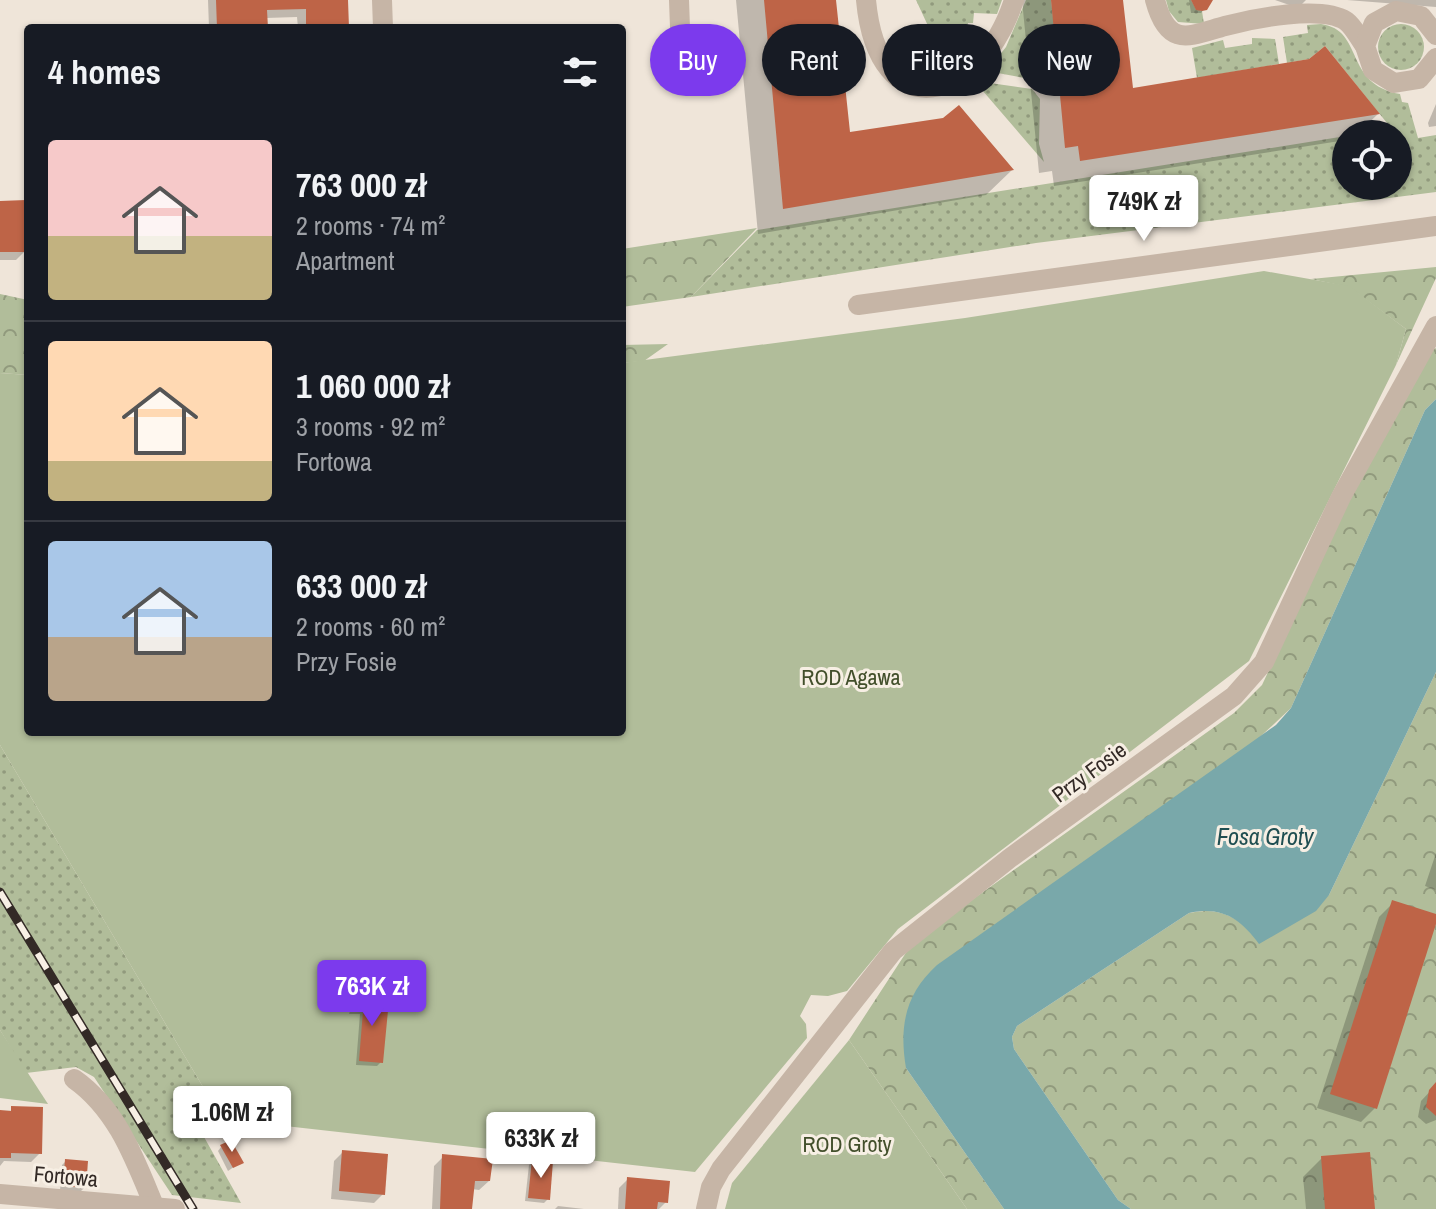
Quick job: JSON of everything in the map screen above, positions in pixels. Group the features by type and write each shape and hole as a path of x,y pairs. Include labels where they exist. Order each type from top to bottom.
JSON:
{"street":[{"path":"382,0 383,24"},
{"path":"679,0 680,24"},
{"path":"866,0 875,49 885,65 901,82 922,88 943,85 975,69 1003,31 1014,0"},
{"path":"1155,0 1160,17 1169,28 1185,37 1203,35 1225,26 1309,13 1324,13 1349,23 1374,23"},
{"path":"1365,46 1374,23 1384,15 1409,11 1421,16 1436,35"},
{"path":"1349,23 1365,46 1373,70 1394,83 1419,79 1436,58"},
{"path":"858,305 1436,226"},
{"name":"Przy Fosie","path":"706,1209 711,1187 721,1169 893,951 1010,858 1234,696 1264,662 1341,497 1436,326"},
{"path":"74,1079 105,1106 165,1208"},
{"name":"Fortowa","path":"0,1194 165,1208"}],"green space":[{"path":"916,0 1002,0 997,14 974,13 973,23 927,24"},
{"path":"1026,0 1051,0 1054,24 1018,24 1018,77 1002,74 1002,52"},
{"path":"1166,0 1191,0 1196,9 1202,11 1204,24 1178,22 1169,11"},
{"path":"1321,24 1335,28 1344,36 1370,80 1400,94 1402,102 1408,103 1418,138 1436,135 1436,192 1412,195 1412,120 1385,120 1325,46 1309,59 1287,63 1283,37 1308,33 1307,25"},
{"path":"1401,24 1417,31 1424,47 1417,63 1401,70 1385,63 1378,47 1385,31"},
{"path":"1252,38 1275,39 1279,64 1197,78 1192,48 1223,40 1225,48 1252,44"},
{"path":"1002,85 1018,87 1018,96 1038,96 1040,99 1039,144 1044,162 987,96 1002,96"},
{"path":"1332,138 1332,200 1373,200 1036,243 691,297 757,230"},
{"path":"757,228 691,297 626,306 626,248"},
{"path":"1436,267 1436,278 1396,365 1406,329 1349,287 1311,279"},
{"name":"ROD Agawa","path":"1264,271 1349,286 1406,329 1396,365 1249,661 898,929 847,991 828,996 811,995 800,1016 806,1024 807,1038 695,1172 222,1119 0,745 0,373 24,375 24,736 626,736 626,362 965,318"},
{"path":"0,294 24,299 24,375 0,373"},
{"path":"668,344 644,361 626,363 626,345"},
{"path":"1436,348 1436,399 1425,410 1291,708 906,1068 1004,1209 967,1209 849,1040 913,942 1234,713 1262,685 1404,385 1428,352"},
{"path":"1436,672 1436,1209 1131,1209 1118,1200 1014,1049 1012,1037 1017,1026 1189,913 1220,912 1247,927 1329,895"},
{"path":"0,745 222,1119 222,1128 199,1128 241,1203 172,1195 94,1077 76,1067 26,1073 0,1030"},
{"path":"0,1030 48,1104 0,1098"},
{"name":"ROD Groty","path":"849,1040 967,1209 725,1209 732,1183"}],"water":[{"name":"Fosa Groty","path":"1436,399 1436,672 1329,895 1316,911 1259,944 1245,927 1229,916 1211,911 1189,913 1017,1026 1012,1037 1014,1049 1118,1200 1131,1209 1004,1209 906,1068 904,1025 911,1000 937,965 1276,725 1291,708 1425,410"}],"building":[{"path":"216,0 348,0 349,24 306,24 306,9 267,10 268,24 217,24"},
{"path":"764,0 836,0 839,24 766,24"},
{"path":"1051,0 1123,0 1133,88 1309,59 1325,46 1380,114 1080,161 1078,146 1065,148 1060,96 1120,96 1120,24 1053,24"},
{"path":"1191,0 1213,0 1207,10 1202,11 1196,10"},
{"path":"773,96 846,96 850,132 943,118 959,105 1014,170 783,209"},
{"path":"24,200 24,252 0,252 0,201"},
{"path":"1392,900 1436,914 1436,924 1377,1109 1330,1094"},
{"path":"353,997 389,1000 383,1063 359,1061 363,1011 352,1010"},
{"path":"1436,1082 1436,1116 1426,1107 1429,1090"},
{"path":"11,1106 43,1107 42,1154 11,1153 11,1158 0,1158 0,1110 11,1111"},
{"path":"231,1140 244,1163 233,1168 220,1145"},
{"path":"342,1150 388,1154 385,1195 339,1191"},
{"path":"1370,1152 1375,1209 1325,1209 1321,1156"},
{"path":"442,1154 493,1159 490,1181 475,1181 472,1209 440,1209"},
{"path":"65,1159 88,1161 86,1188 63,1186"},
{"path":"532,1159 553,1161 550,1200 528,1198"},
{"path":"627,1177 670,1181 668,1203 658,1202 657,1209 625,1209"}],"railway":[{"path":"0,892 193,1209"}]}
